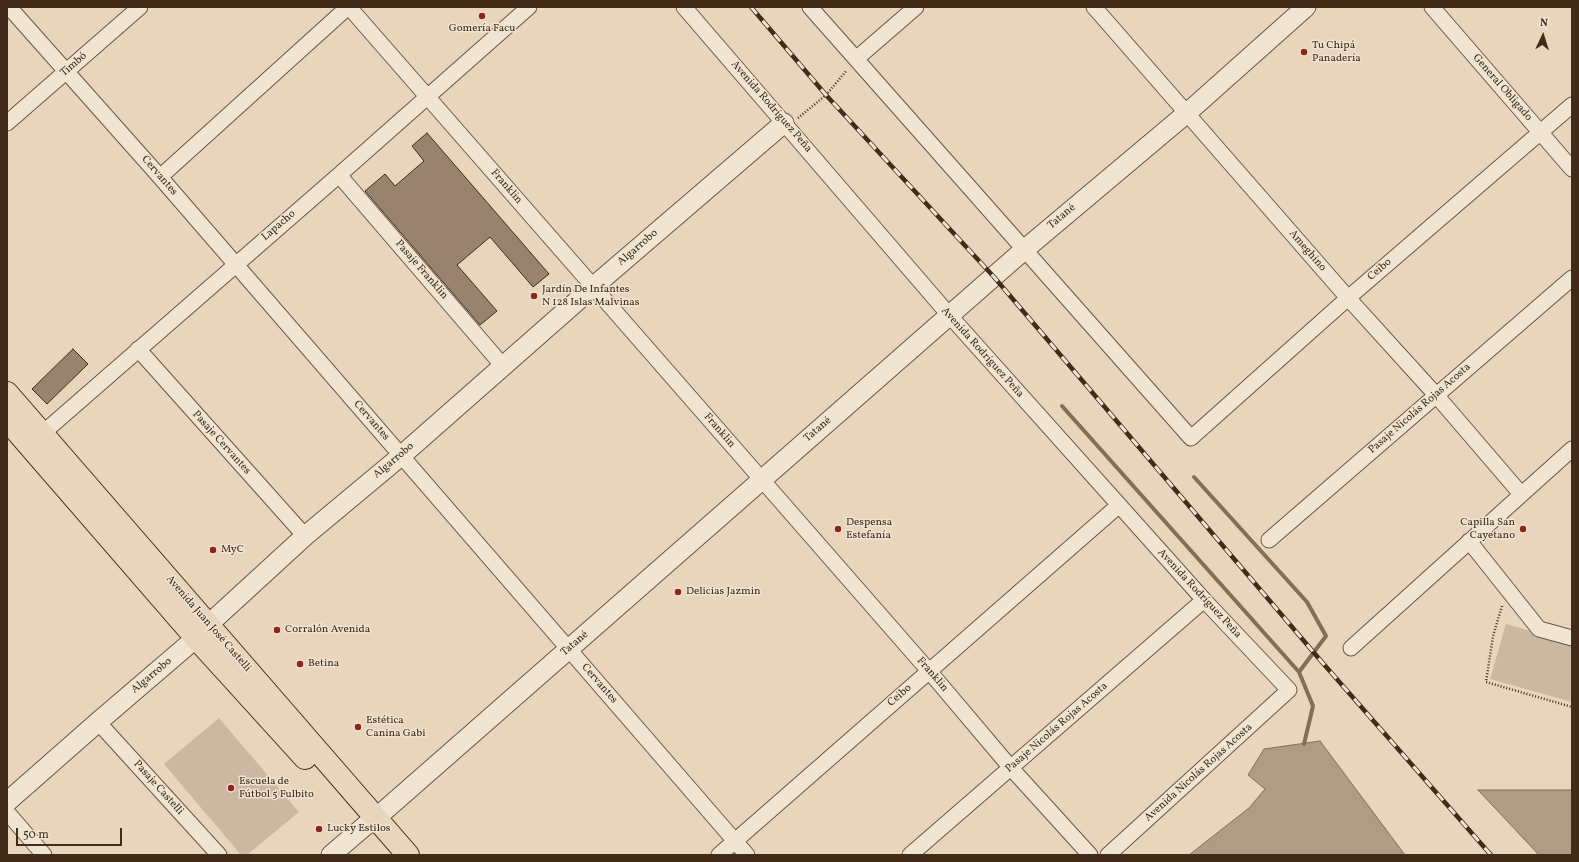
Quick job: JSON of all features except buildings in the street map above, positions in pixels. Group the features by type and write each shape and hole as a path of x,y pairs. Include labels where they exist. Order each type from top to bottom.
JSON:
{"main road":[{"name":"Avenida Juan José Castelli","path":"7,393 36,439 202,631 371,822 408,855"},
{"name":"Avenida Juan José Castelli","path":"7,420 36,439"},
{"name":"Avenida Juan José Castelli","path":"371,822 391,855"}],"street":[{"name":"Cervantes","path":"9,7 160,177 747,855"},
{"name":"Timbó","path":"7,123 140,7"},
{"name":"Franklin","path":"348,7 929,671 1011,768 1090,855"},
{"path":"160,177 348,7"},
{"name":"Lapacho","path":"36,439 235,264 339,175 426,96 528,7"},
{"name":"Avenida Rodríguez Peña","path":"684,7 950,316 1118,506 1289,690"},
{"path":"810,7 1024,250"},
{"path":"856,59 916,7"},
{"name":"Ameghino","path":"1094,7 1348,298 1436,395 1520,494"},
{"name":"Tatané","path":"331,855 371,822 1024,250 1187,112 1306,7"},
{"name":"General Obligado","path":"1432,7 1572,169"},
{"name":"Ceibo","path":"1024,250 1191,438 1348,298 1572,106"},
{"name":"Algarrobo","path":"7,802 202,631 305,536 401,456 593,287 784,123"},
{"name":"Pasaje Franklin","path":"339,175 503,366"},
{"name":"Pasaje Nicolás Rojas Acosta","path":"1269,540 1572,278"},
{"name":"Pasaje Cervantes","path":"138,349 305,536"},
{"path":"1351,648 1520,494 1572,449"},
{"name":"Ceibo","path":"719,855 1118,506"},
{"path":"1469,541 1539,629 1572,638"},
{"name":"Pasaje Nicolás Rojas Acosta","path":"910,855 1204,600"},
{"name":"Avenida Nicolás Rojas Acosta","path":"1108,855 1289,690"},
{"name":"Pasaje Castelli","path":"98,722 219,855"},
{"path":"7,812 44,855"}],"path":[{"path":"784,123 797,119 826,95 856,59"},
{"path":"1508,589 1492,636 1486,682 1572,707"}],"shaded area":[{"path":"1506,624 1572,643 1572,702 1490,679"},
{"name":"Escuela de Fútbol 5 Fulbito","path":"219,718 299,812 247,855 241,855 164,764"},
{"path":"1320,741 1405,855 1189,855 1249,808 1265,789 1248,775 1264,749"},
{"path":"1478,790 1572,790 1572,855 1539,855"}],"waterway":[{"path":"1062,406 1299,672 1313,706 1304,744"},
{"path":"1194,477 1307,602 1326,636 1299,672"}],"railway":[{"path":"751,7 826,95 994,277 1321,661 1491,855"}],"place":[{"name":"Gomería Facu","path":"482,16"},
{"name":"Tu Chipá Panadería","path":"1304,52"},
{"name":"Jardín De Infantes N 128 Islas Malvinas","path":"534,296"},
{"name":"Despensa Estefanía","path":"838,529"},
{"name":"Capilla San Cayetano","path":"1523,529"},
{"name":"MyC","path":"213,550"},
{"name":"Delicias Jazmin","path":"678,592"},
{"name":"Corralón Avenida","path":"277,630"},
{"name":"Betina","path":"300,664"},
{"name":"Estética Canina Gabi","path":"358,727"},
{"name":"Escuela de Fútbol 5 Fulbito","path":"231,788"},
{"name":"Lucky Estilos","path":"319,829"}]}
